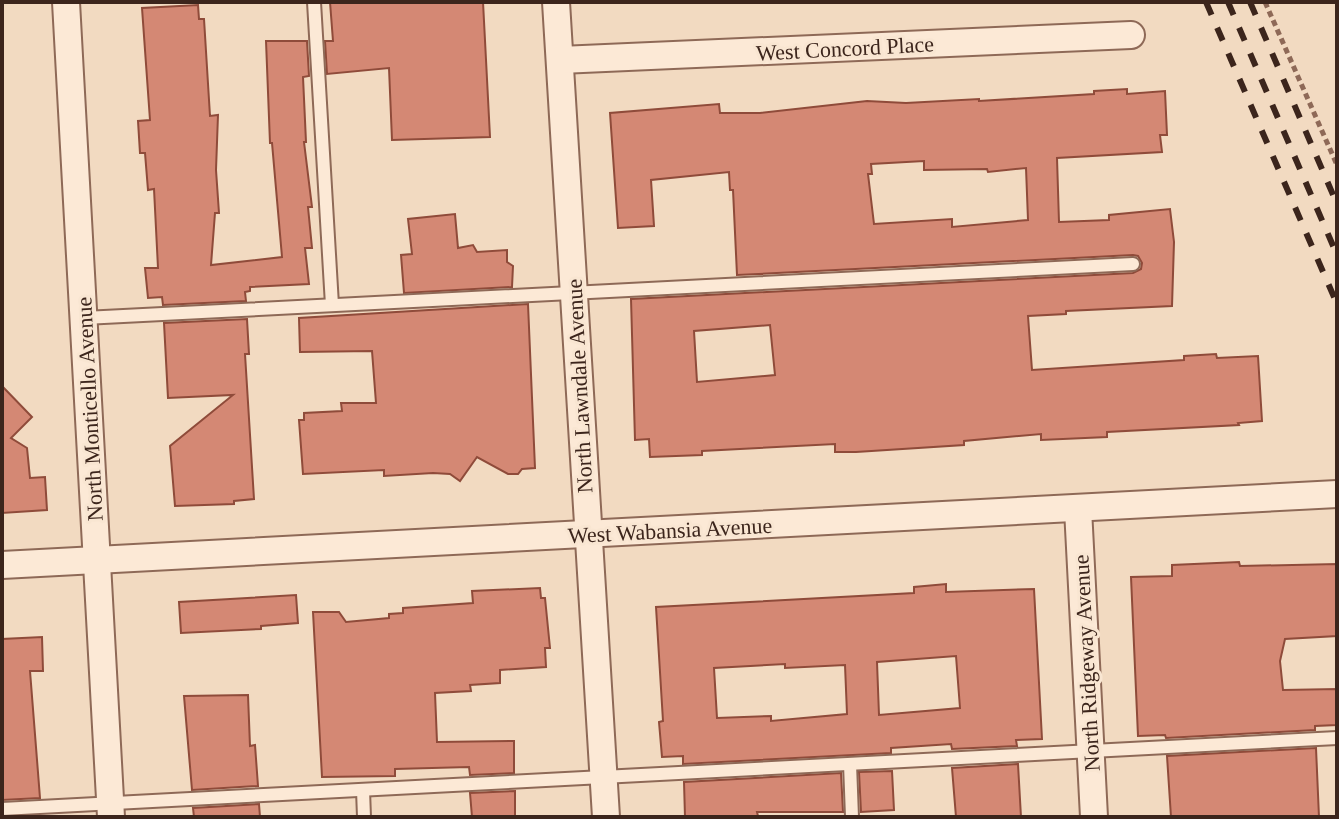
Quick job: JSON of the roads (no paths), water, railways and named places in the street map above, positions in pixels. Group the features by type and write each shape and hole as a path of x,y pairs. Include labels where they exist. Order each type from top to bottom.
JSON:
{"street":[{"name":"North Monticello Avenue","path":"66,2 111,810"},
{"name":"North Lawndale Avenue","path":"556,2 606,817"},
{"name":"West Concord Place","path":"560,60 1131,35"},
{"name":"West Wabansia Avenue","path":"2,565 1337,494"},
{"name":"North Ridgeway Avenue","path":"1078,509 1094,817"}],"lane":[{"path":"314,2 332,305"},
{"path":"84,318 1133,264"},
{"path":"2,809 111,810 363,790 1337,738"},
{"path":"850,764 852,817"},
{"path":"363,790 364,817"}],"railway":[{"path":"1206,2 1337,304"},
{"path":"1228,2 1337,255"},
{"path":"1250,2 1337,204"}]}
